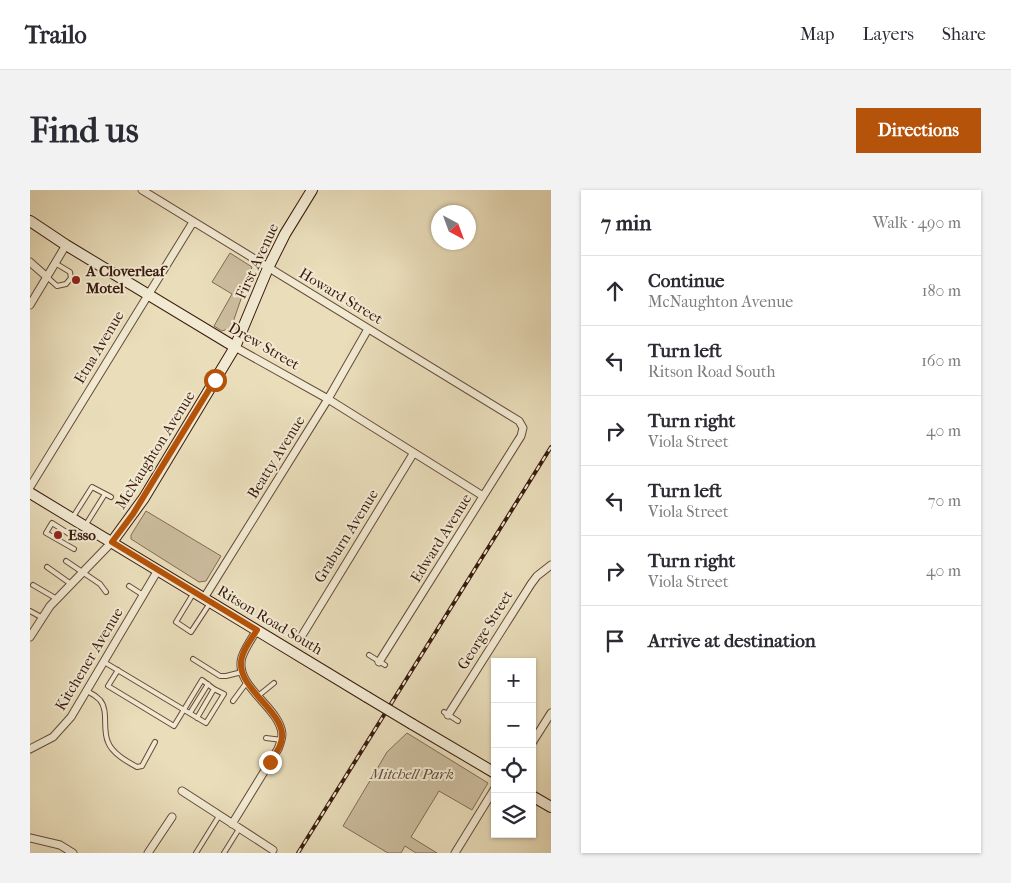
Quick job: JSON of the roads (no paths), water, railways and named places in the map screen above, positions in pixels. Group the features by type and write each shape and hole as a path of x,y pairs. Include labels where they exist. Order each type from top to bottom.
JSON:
{"main road":[{"name":"First Avenue","path":"235,347 284,234 312,190"},
{"name":"Drew Street","path":"30,221 66,245 235,347"},
{"name":"McNaughton Avenue","path":"112,542 138,506 235,347"},
{"name":"Ritson Road South","path":"30,493 491,771"},
{"path":"536,798 551,807"}],"street":[{"name":"Howard Street","path":"142,190 519,421 522,428"},
{"name":"Etna Avenue","path":"30,487 193,222"},
{"path":"30,305 66,245"},
{"path":"30,262 47,277"},
{"name":"Beatty Avenue","path":"207,600 368,329"},
{"name":"Drew Street","path":"235,347 328,399 413,454 483,496"},
{"name":"Edward Avenue","path":"382,663 521,436 522,428"},
{"name":"Graburn Avenue","path":"303,634 413,454"},
{"path":"31,634 56,599 112,542"},
{"name":"George Street","path":"446,714 531,584 537,576 551,565"},
{"name":"Kitchener Avenue","path":"30,749 54,737 71,717 158,570"},
{"path":"232,824 282,740 278,722 247,682 242,672 242,656 257,630"},
{"path":"536,737 551,713"},
{"path":"182,792 273,850"},
{"path":"455,853 492,793"},
{"path":"148,853 172,817"},
{"path":"30,838 60,845 74,853"}],"lane":[{"path":"47,277 57,286 66,284 71,278 70,272 55,263"},
{"path":"72,518 92,487 111,498"},
{"path":"85,526 105,494"},
{"path":"59,511 46,533 74,549"},
{"path":"52,522 70,534"},
{"path":"66,561 100,584 106,592"},
{"path":"47,568 71,584"},
{"path":"33,585 56,599"},
{"path":"129,586 143,595"},
{"path":"194,592 176,622 191,632 207,600"},
{"path":"30,611 41,618"},
{"path":"369,655 382,663"},
{"path":"193,659 220,676 242,672"},
{"path":"104,662 118,670 184,710 190,713 206,723 224,694 202,680 184,710 174,726 108,686 118,670"},
{"path":"233,701 247,682"},
{"path":"258,696 274,682"},
{"path":"190,713 208,684"},
{"path":"197,718 214,688"},
{"path":"87,691 99,699 104,710 108,744 126,761 137,767 142,766 155,742"},
{"path":"446,714 458,721"},
{"path":"266,738 282,740"},
{"path":"263,758 270,762"},
{"path":"196,853 219,816"},
{"path":"224,853 239,829"}],"railway":[{"path":"298,853 551,447"}],"place":[{"name":"A Cloverleaf Motel","path":"76,280"},
{"name":"Esso","path":"58,535"}],"park label":[{"name":"Mitchell Park","path":"412,774"}]}
